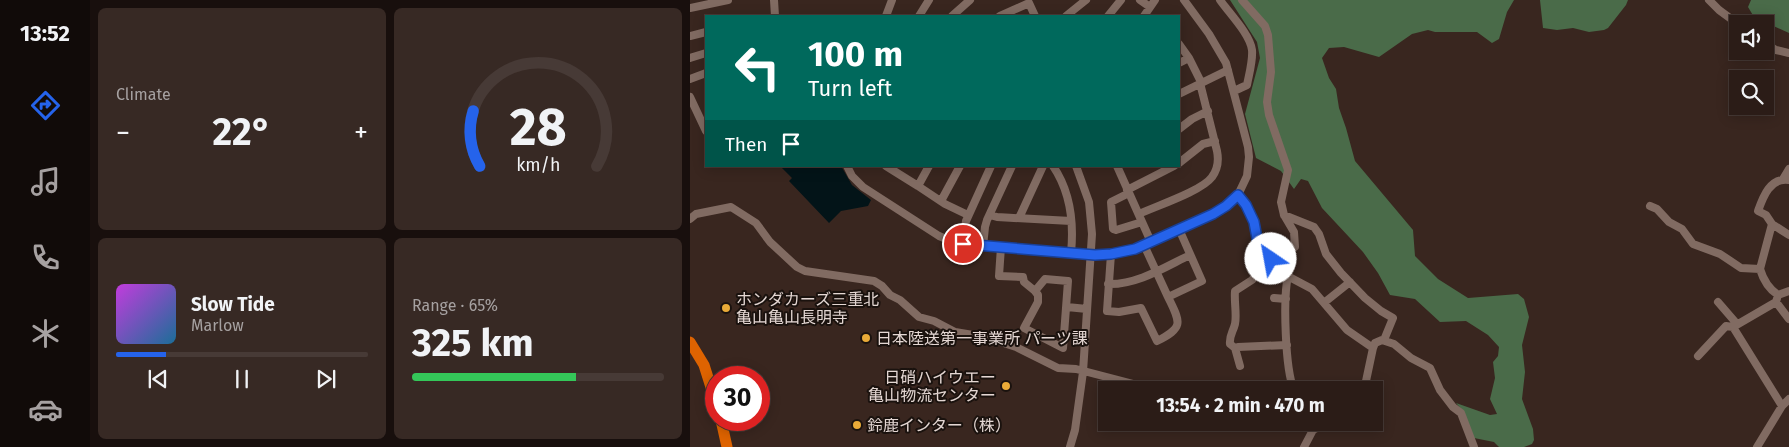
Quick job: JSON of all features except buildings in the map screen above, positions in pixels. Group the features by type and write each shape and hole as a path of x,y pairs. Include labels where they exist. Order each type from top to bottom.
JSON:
{"highway":[{"path":"690,342 705,368"},
{"path":"723,431 727,447"}],"street":[{"path":"690,8 728,0"},
{"path":"774,0 775,15"},
{"path":"886,15 892,0"},
{"path":"920,15 929,0"},
{"path":"953,15 970,0"},
{"path":"1067,15 1086,0"},
{"path":"1109,15 1121,0"},
{"path":"1140,0 1152,3 1145,15"},
{"path":"848,167 852,176 863,187 939,236 951,242 963,244 1091,254 1127,252 1220,210 1238,195 1247,176 1249,157 1228,70 1219,49 1184,0"},
{"path":"1220,0 1249,41 1252,58 1247,85 1234,91"},
{"path":"1240,366 1235,348 1230,344 1229,338 1236,323 1235,291 1252,280 1270,260 1295,247 1294,232 1284,215 1282,202 1288,170 1268,115 1267,102 1271,72 1268,34 1264,26 1242,0"},
{"path":"1709,0 1729,17"},
{"path":"1002,15 1029,3 1035,15"},
{"path":"690,35 705,32"},
{"path":"1139,214 1211,179 1218,162 1201,83 1189,58 1180,45"},
{"path":"1774,49 1789,53"},
{"path":"690,58 705,53"},
{"path":"1180,62 1189,58"},
{"path":"1252,58 1270,58"},
{"path":"1180,94 1228,70"},
{"path":"690,79 705,72"},
{"path":"690,97 705,129"},
{"path":"1180,128 1192,119 1208,111"},
{"path":"1180,162 1203,144 1215,141"},
{"path":"918,186 928,167"},
{"path":"941,201 959,167"},
{"path":"963,244 964,229 968,215 990,167"},
{"path":"983,246 984,227 1012,167"},
{"path":"1019,218 1043,167"},
{"path":"1053,167 1068,199 1071,221 1071,253"},
{"path":"1070,447 1075,430 1083,372 1092,234 1090,211 1079,167"},
{"path":"1111,254 1107,311 1119,312 1141,308 1157,341 1171,334 1177,325 1177,316 1156,271 1142,222 1117,167"},
{"path":"1142,222 1116,230 1113,229 1111,202 1172,167"},
{"path":"897,169 941,201 968,215"},
{"path":"1789,169 1786,179 1768,189 1758,211 1766,215 1772,224 1789,235"},
{"path":"1238,195 1246,205 1254,222 1259,249 1280,272 1312,289 1347,330 1373,348"},
{"path":"1650,206 1657,209 1669,222 1682,230 1694,244 1720,254 1741,268 1760,269"},
{"path":"690,219 696,214 731,207 756,223 767,240 798,268 805,271 874,281 919,316 934,321 949,330 985,337 1016,347 1057,367 1120,381"},
{"path":"990,215 1071,221"},
{"path":"1284,215 1314,227 1319,234 1326,254 1357,291 1393,318 1384,340"},
{"path":"1772,224 1760,269 1789,319"},
{"path":"1168,297 1202,281 1179,228"},
{"path":"1001,247 999,276 1023,277 1024,282 1038,294 1038,302 1024,328 1063,348 1068,281 1045,279 1035,291"},
{"path":"1108,284 1125,283 1190,256"},
{"path":"1288,276 1285,289 1290,381"},
{"path":"1325,302 1350,282"},
{"path":"1698,356 1726,326 1735,326 1789,291"},
{"path":"1274,298 1286,299"},
{"path":"1718,302 1735,326 1782,406"},
{"path":"1067,307 1087,308"},
{"path":"1366,381 1375,343 1384,340 1394,344 1411,358 1430,368 1440,390 1453,407 1461,413 1474,447"},
{"path":"1235,348 1287,345"},
{"path":"1757,447 1782,406 1789,399"},
{"path":"1304,447 1309,431"}],"green space":[{"path":"1230,0 1514,0 1507,12 1499,39 1492,43 1477,32 1435,32 1428,30 1412,34 1379,57 1344,47 1329,48 1322,58 1329,78 1336,89 1339,108 1355,161 1413,230 1415,256 1438,279 1468,298 1518,294 1524,299 1529,317 1522,345 1525,372 1522,399 1533,429 1534,440 1532,444 1524,447 1499,447 1494,442 1474,438 1464,412 1456,403 1490,415 1497,414 1490,399 1495,378 1493,362 1498,356 1499,347 1488,335 1466,321 1440,322 1415,299 1390,295 1378,273 1363,252 1322,208 1308,181 1301,179 1294,189 1281,171 1256,158 1245,114 1260,58 1257,42"},
{"path":"1540,0 1628,0 1608,28 1589,32 1573,28 1557,30 1543,28"},
{"path":"1751,0 1789,0 1789,33 1774,26 1774,15 1753,15 1748,7"}],"shaded area":[{"path":"781,167 842,167 852,185 871,200 868,206 841,211 829,223 789,181 792,178"}],"place":[{"name":"ホンダカーズ三重北 亀山亀山長明寺","path":"726,308"},
{"name":"日本陸送第一事業所 パーツ課","path":"866,338"},
{"name":"日硝ハイウエー 亀山物流センター","path":"1006,386"},
{"name":"鈴鹿インター（株）","path":"857,425"}],"route":[{"path":"963,244 1095,255 1121,253 1135,249 1213,214 1238,195 1251,213 1257,231 1259,249 1271,259"}]}
